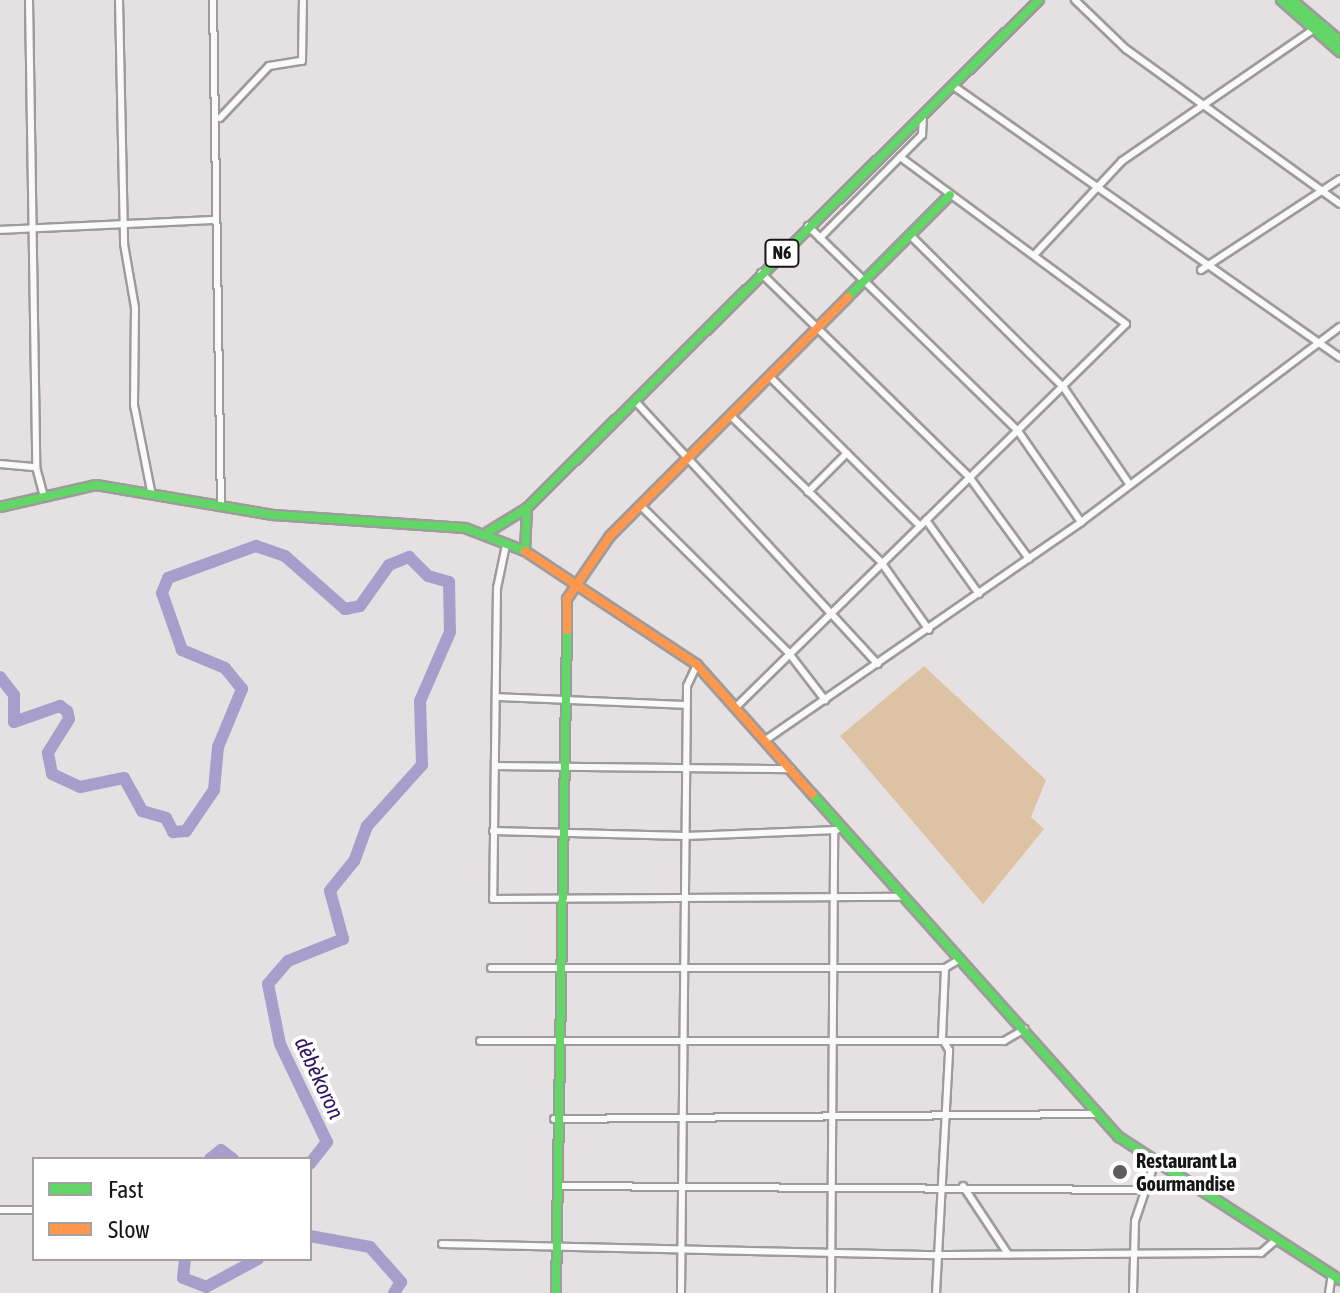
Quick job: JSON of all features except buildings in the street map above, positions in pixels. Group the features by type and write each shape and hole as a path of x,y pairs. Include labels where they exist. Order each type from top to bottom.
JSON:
{"main road":[{"name":"N6","path":"488,532 527,508 924,109 1039,0"},
{"path":"1281,0 1340,41"},
{"path":"1292,0 1340,52"},
{"path":"556,1293 554,1119 562,970 567,599 640,505 950,195"},
{"path":"0,507 43,493 96,485 151,491 221,507 488,532 525,551 578,583 697,665 793,769 839,830 1025,1029 1097,1114 1154,1165 1336,1278"},
{"path":"525,551 527,508"}],"street":[{"path":"29,0 36,467 43,493"},
{"path":"119,0 123,229 135,308 134,405 151,491"},
{"path":"213,0 220,118 215,220 221,507"},
{"path":"220,118 269,66 302,61 303,0"},
{"path":"1075,0 1126,49 1211,105 1340,204"},
{"path":"1035,254 1098,181 1211,105 1317,27"},
{"path":"952,84 1098,181 1117,206 1316,345 1340,358"},
{"path":"820,238 922,135 924,109"},
{"path":"737,706 833,607 1064,388 1126,324 900,157"},
{"path":"1204,268 1340,179"},
{"path":"0,230 123,229 215,220"},
{"path":"808,226 1018,431 1081,522"},
{"path":"911,236 1064,388 1130,485"},
{"path":"761,273 970,478 1029,559"},
{"path":"767,739 929,630 1081,522 1340,327"},
{"path":"770,377 923,523 979,594"},
{"path":"635,401 686,459 833,607 878,664"},
{"path":"731,416 881,562 929,630"},
{"path":"808,492 847,453"},
{"path":"0,464 36,467"},
{"path":"640,505 788,652 825,700"},
{"path":"506,541 497,588 493,899 835,901 904,897"},
{"path":"681,1293 687,705 697,665"},
{"path":"496,697 687,705"},
{"path":"495,766 793,769"},
{"path":"493,831 686,836 839,830 831,1036 831,1293"},
{"path":"491,968 686,972 945,968 960,959"},
{"path":"936,1293 942,1185 940,1117 949,1050 942,1038 945,968"},
{"path":"480,1041 560,1037 831,1036 1004,1041 1025,1029"},
{"path":"554,1119 1097,1114"},
{"path":"1133,1293 1132,1252 1141,1190 1154,1165"},
{"path":"557,1186 942,1185 1141,1190"},
{"path":"963,1186 1008,1254"},
{"path":"0,1210 32,1210"},
{"path":"442,1244 682,1254 937,1255 1261,1253 1276,1240"},
{"path":"1329,1293 1336,1278"}],"shaded area":[{"path":"924,666 1046,780 1031,817 1044,829 983,904 840,736"}],"waterway":[{"path":"0,677 14,695 14,722 60,706 67,711 69,719 48,753 52,774 80,787 124,778 142,811 166,818 173,832 186,831 214,790 218,747 242,689 225,668 182,650 162,593 168,578 256,546 285,556 345,609 360,606 389,565 409,557 428,576 449,582 450,632 420,701 422,765 367,826 354,861 330,891 343,939 288,961 268,984 280,1044 327,1142 312,1161"},
{"name":"dèbèkoron","path":"212,1157 221,1150 230,1157"},
{"name":"dèbèkoron","path":"312,1236 370,1247 401,1282 394,1293"},
{"name":"dèbèkoron","path":"185,1261 183,1278 206,1287 254,1261"}],"traffic: fast":[{"path":"488,532 527,508 1039,0"},
{"path":"1281,0 1340,52"},
{"path":"1292,0 1340,41"},
{"path":"848,297 950,195"},
{"path":"0,507 96,485 274,515 465,528 525,551"},
{"path":"525,551 527,508"},
{"path":"556,1293 567,630"},
{"path":"812,794 1119,1137 1340,1280"}],"traffic: slow":[{"path":"567,630 567,599 610,536 848,297"},
{"path":"525,551 697,665 812,794"}],"place":[{"name":"Restaurant La Gourmandise","path":"1120,1172"}]}
